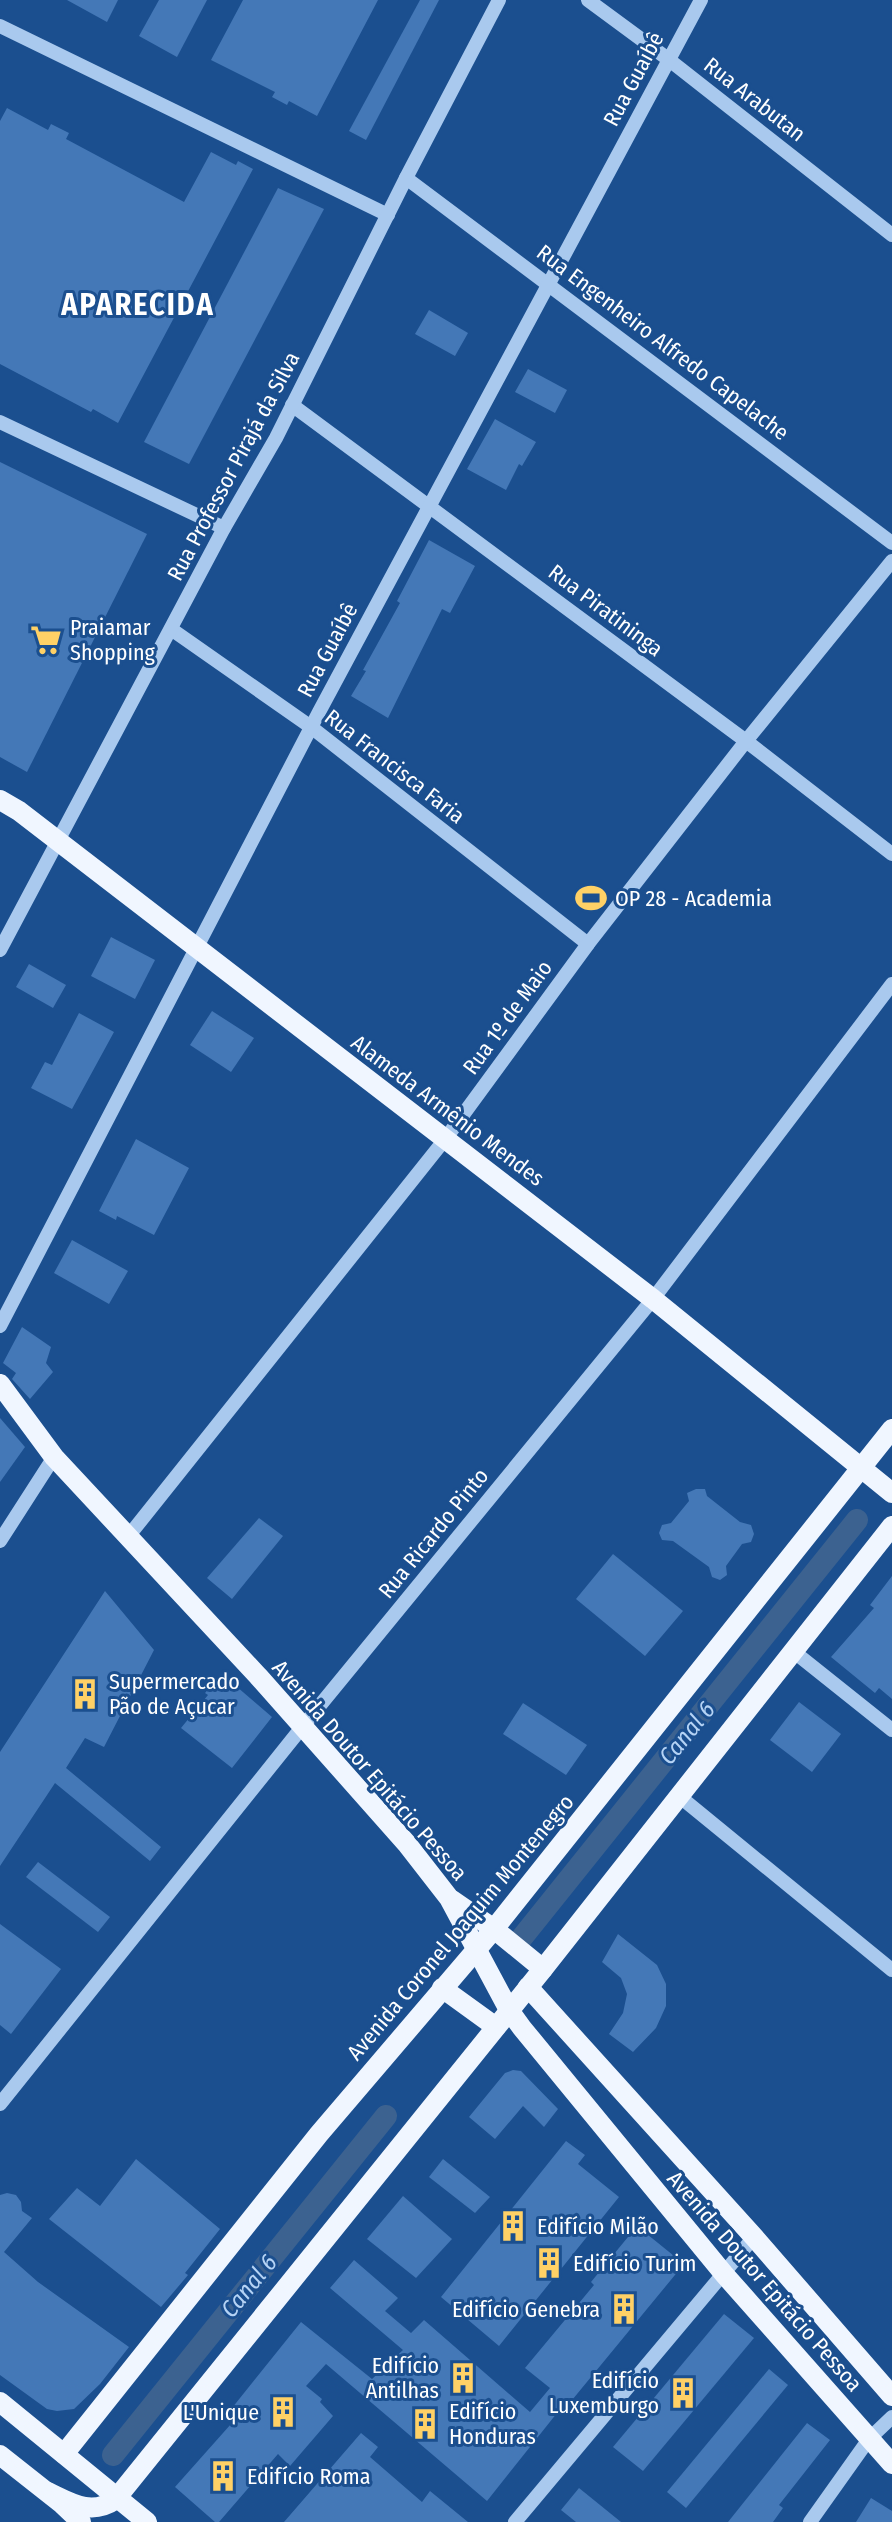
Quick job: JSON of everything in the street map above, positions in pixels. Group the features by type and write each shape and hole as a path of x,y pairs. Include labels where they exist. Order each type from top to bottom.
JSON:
{"main road":[{"name":"Alameda Armênio Mendes","path":"0,800 59,841 446,1138 653,1299 877,1480"},
{"name":"Avenida Doutor Epitácio Pessoa","path":"0,1384 54,1457 303,1726 407,1844 449,1898 506,2003 724,2274 892,2464"},
{"name":"Avenida Coronel Joaquim Montenegro","path":"64,2454 319,2134 877,1480 892,1429"},
{"path":"0,2455 83,2517 118,2496 506,2003 528,1987 537,1964 679,1796 892,1526"},
{"path":"449,1898 537,1964"},
{"name":"Avenida Doutor Epitácio Pessoa","path":"528,1987 754,2237 892,2396"},
{"path":"442,1988 491,2023"},
{"path":"0,2402 147,2522"}],"street":[{"name":"Rua Professor Pirajá da Silva","path":"0,950 224,528 276,438 499,0"},
{"name":"Rua Arabutan","path":"588,0 892,235"},
{"name":"Rua Guaíbê","path":"0,1326 311,727 701,0"},
{"path":"0,26 388,215"},
{"name":"Rua Engenheiro Alfredo Capelache","path":"406,178 892,543"},
{"name":"Rua Piratininga","path":"292,405 746,741 892,854"},
{"path":"0,422 224,528"},
{"name":"Rua 1º de Maio","path":"127,1538 446,1138 588,944 746,741 892,561"},
{"name":"Rua Francisca Faria","path":"171,629 311,727 588,944"},
{"name":"Rua Ricardo Pinto","path":"0,2104 303,1726 653,1299 892,984"},
{"path":"0,1541 54,1457"},
{"path":"793,1651 892,1730"},
{"path":"679,1796 892,1970"},
{"path":"515,2522 754,2237"},
{"path":"810,2522 869,2439 892,2417"}],"building":[{"path":"67,0 118,0 107,22"},
{"path":"159,0 207,0 177,57 139,36"},
{"path":"243,0 378,0 317,116 289,101 287,105 272,97 275,92 211,60"},
{"path":"420,0 439,0 366,140 349,131"},
{"path":"7,108 48,130 51,124 69,133 66,139 184,202 211,152 236,165 238,161 253,169 118,423 0,364 0,121"},
{"path":"278,188 324,209 189,464 144,442"},
{"path":"429,310 468,333 455,356 415,334"},
{"path":"528,369 567,390 555,413 515,392"},
{"path":"495,419 536,442 522,466 519,464 506,490 467,469"},
{"name":"Praiamar Shopping","path":"0,462 147,534 27,772 0,757"},
{"path":"429,540 475,566 450,613 442,609 388,718 351,696"},
{"path":"111,937 155,960 135,999 91,976"},
{"path":"29,964 66,985 53,1008 16,987"},
{"path":"212,1011 254,1038 231,1072 190,1045"},
{"path":"79,1013 114,1032 72,1109 31,1088 45,1062 52,1065"},
{"path":"136,1139 189,1168 154,1235 117,1216 116,1220 99,1211"},
{"path":"72,1240 128,1271 109,1304 54,1273"},
{"path":"22,1327 51,1347 46,1363 53,1372 30,1399 12,1379 16,1373 3,1363"},
{"path":"0,1418 25,1447 0,1482"},
{"path":"705,1489 707,1496 740,1522 751,1525 754,1534 751,1542 742,1544 726,1566 727,1575 720,1580 712,1577 709,1567 673,1541 662,1540 659,1533 662,1525 671,1523 689,1501 687,1493"},
{"path":"259,1518 283,1536 232,1599 207,1578"},
{"path":"613,1554 683,1611 645,1656 576,1599"},
{"path":"892,1576 892,1699 879,1688 875,1693 831,1657 874,1608 870,1605"},
{"name":"Supermercado Pão de Açucar","path":"105,1591 154,1650 104,1747 85,1738 66,1768 161,1847 150,1861 55,1783 0,1866 0,1752"},
{"path":"222,1674 272,1717 232,1768 181,1728"},
{"path":"799,1702 841,1734 812,1772 770,1740"},
{"path":"523,1703 587,1745 566,1775 503,1734"},
{"path":"38,1862 110,1917 98,1932 26,1877"},
{"path":"0,1924 61,1969 11,2034 0,2025"},
{"path":"618,1934 657,1965 666,1984 666,2006 656,2028 633,2052 609,2034 623,2013 627,1994 621,1978 602,1962"},
{"path":"521,2071 558,2109 544,2127 523,2106 495,2139 469,2117 505,2073"},
{"path":"566,2141 585,2155 578,2164 619,2197 499,2346 441,2297"},
{"path":"136,2159 220,2229 161,2307 49,2219 77,2188 100,2206"},
{"path":"443,2159 490,2197 475,2213 429,2177"},
{"path":"0,2195 16,2195 22,2211 32,2218 4,2252 38,2282 129,2347 100,2384 74,2409 47,2409 0,2375"},
{"path":"403,2196 452,2239 416,2278 367,2239"},
{"path":"637,2226 684,2264 568,2405 565,2403 487,2501 326,2364 306,2386 322,2399 320,2402 333,2416 290,2466 278,2454 219,2522 215,2522 175,2487 239,2415 232,2408 301,2322 372,2379 403,2350 330,2288 354,2260 398,2298 385,2311 411,2333 424,2320 530,2412 550,2388 525,2368 594,2285 591,2282"},
{"name":"Edifício Luxemburgo","path":"724,2314 754,2338 643,2471 613,2447"},
{"path":"769,2369 788,2385 686,2508 667,2492"},
{"path":"807,2423 830,2440 779,2505 783,2508 773,2522 728,2522"},
{"path":"361,2433 378,2447 370,2457 422,2502 430,2491 468,2522 284,2522"},
{"path":"579,2488 621,2522 576,2522 561,2510"},
{"path":"871,2498 892,2511 892,2522 856,2522"}],"waterway":[{"name":"Canal 6","path":"516,1945 857,1520"},
{"name":"Canal 6","path":"113,2455 386,2116"}],"place":[{"name":"Praiamar Shopping","path":"46,640"},
{"name":"OP 28 - Academia","path":"591,898"},
{"name":"Supermercado Pão de Açucar","path":"85,1694"},
{"name":"Edifício Milão","path":"513,2226"},
{"name":"Edifício Turim","path":"549,2263"},
{"name":"Edifício Genebra","path":"624,2309"},
{"name":"Edifício Antilhas","path":"463,2378"},
{"name":"Edifício Luxemburgo","path":"683,2393"},
{"name":"L'Unique","path":"283,2412"},
{"name":"Edifício Honduras","path":"425,2424"},
{"name":"Edifício Roma","path":"223,2476"}],"district":[{"name":"APARECIDA","path":"138,305"}]}
